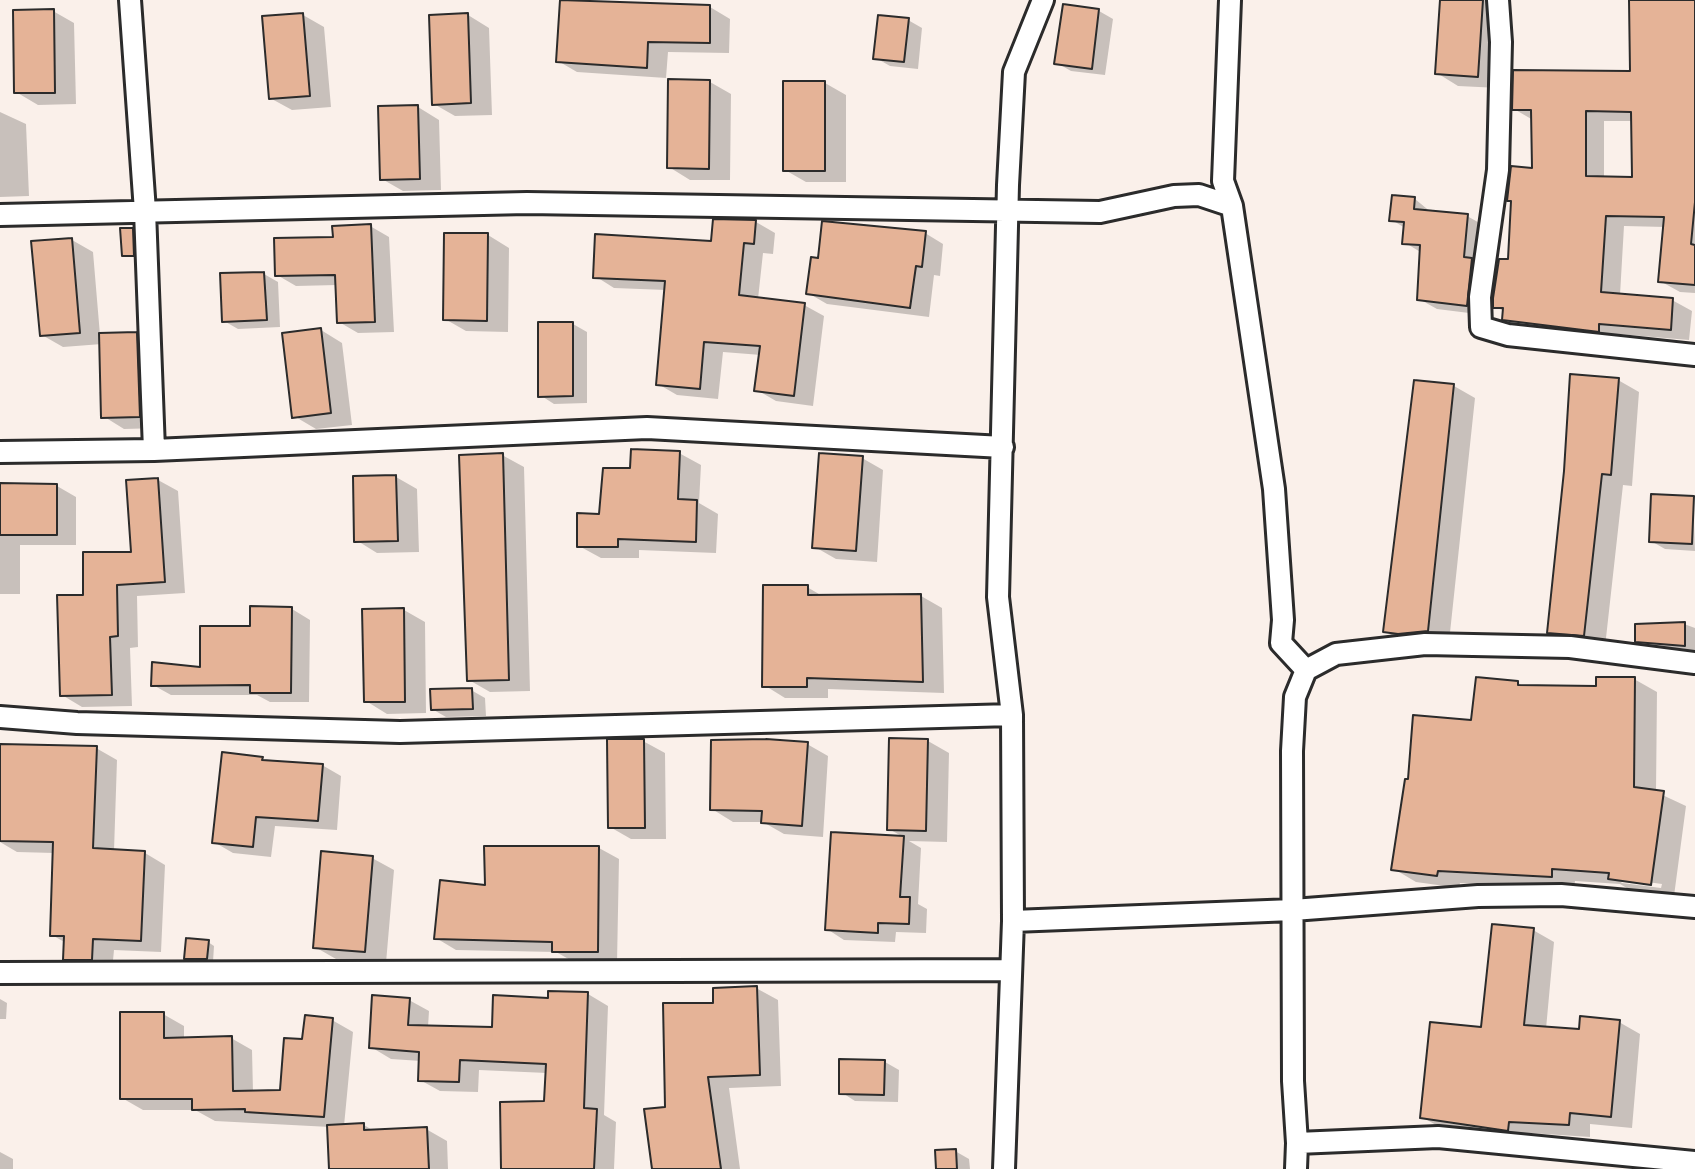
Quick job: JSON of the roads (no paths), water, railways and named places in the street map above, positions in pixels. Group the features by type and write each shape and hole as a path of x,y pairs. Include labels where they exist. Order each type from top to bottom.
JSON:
{"street":[{"path":"130,0 145,211 154,450"},
{"path":"1004,1169 1008,970 1013,921 1012,715 998,597 1008,209 1014,72 1043,0"},
{"path":"1230,0 1221,150 1223,181 1232,206 1274,489 1283,620 1281,643 1306,670"},
{"path":"1498,0 1501,42 1498,170 1480,297 1481,327 1508,335 1695,355"},
{"path":"0,215 527,203 1100,212 1174,196 1199,195 1232,206"},
{"path":"0,452 154,450 647,428 1003,447"},
{"path":"1296,1169 1292,751 1295,697 1306,670 1336,654 1425,644 1570,647 1695,663"},
{"path":"0,717 77,723 400,732 1012,715"},
{"path":"1013,921 1293,910 1478,896 1561,895 1695,907"},
{"path":"0,973 1008,970"},
{"path":"1297,1143 1438,1137 1695,1162"}]}
